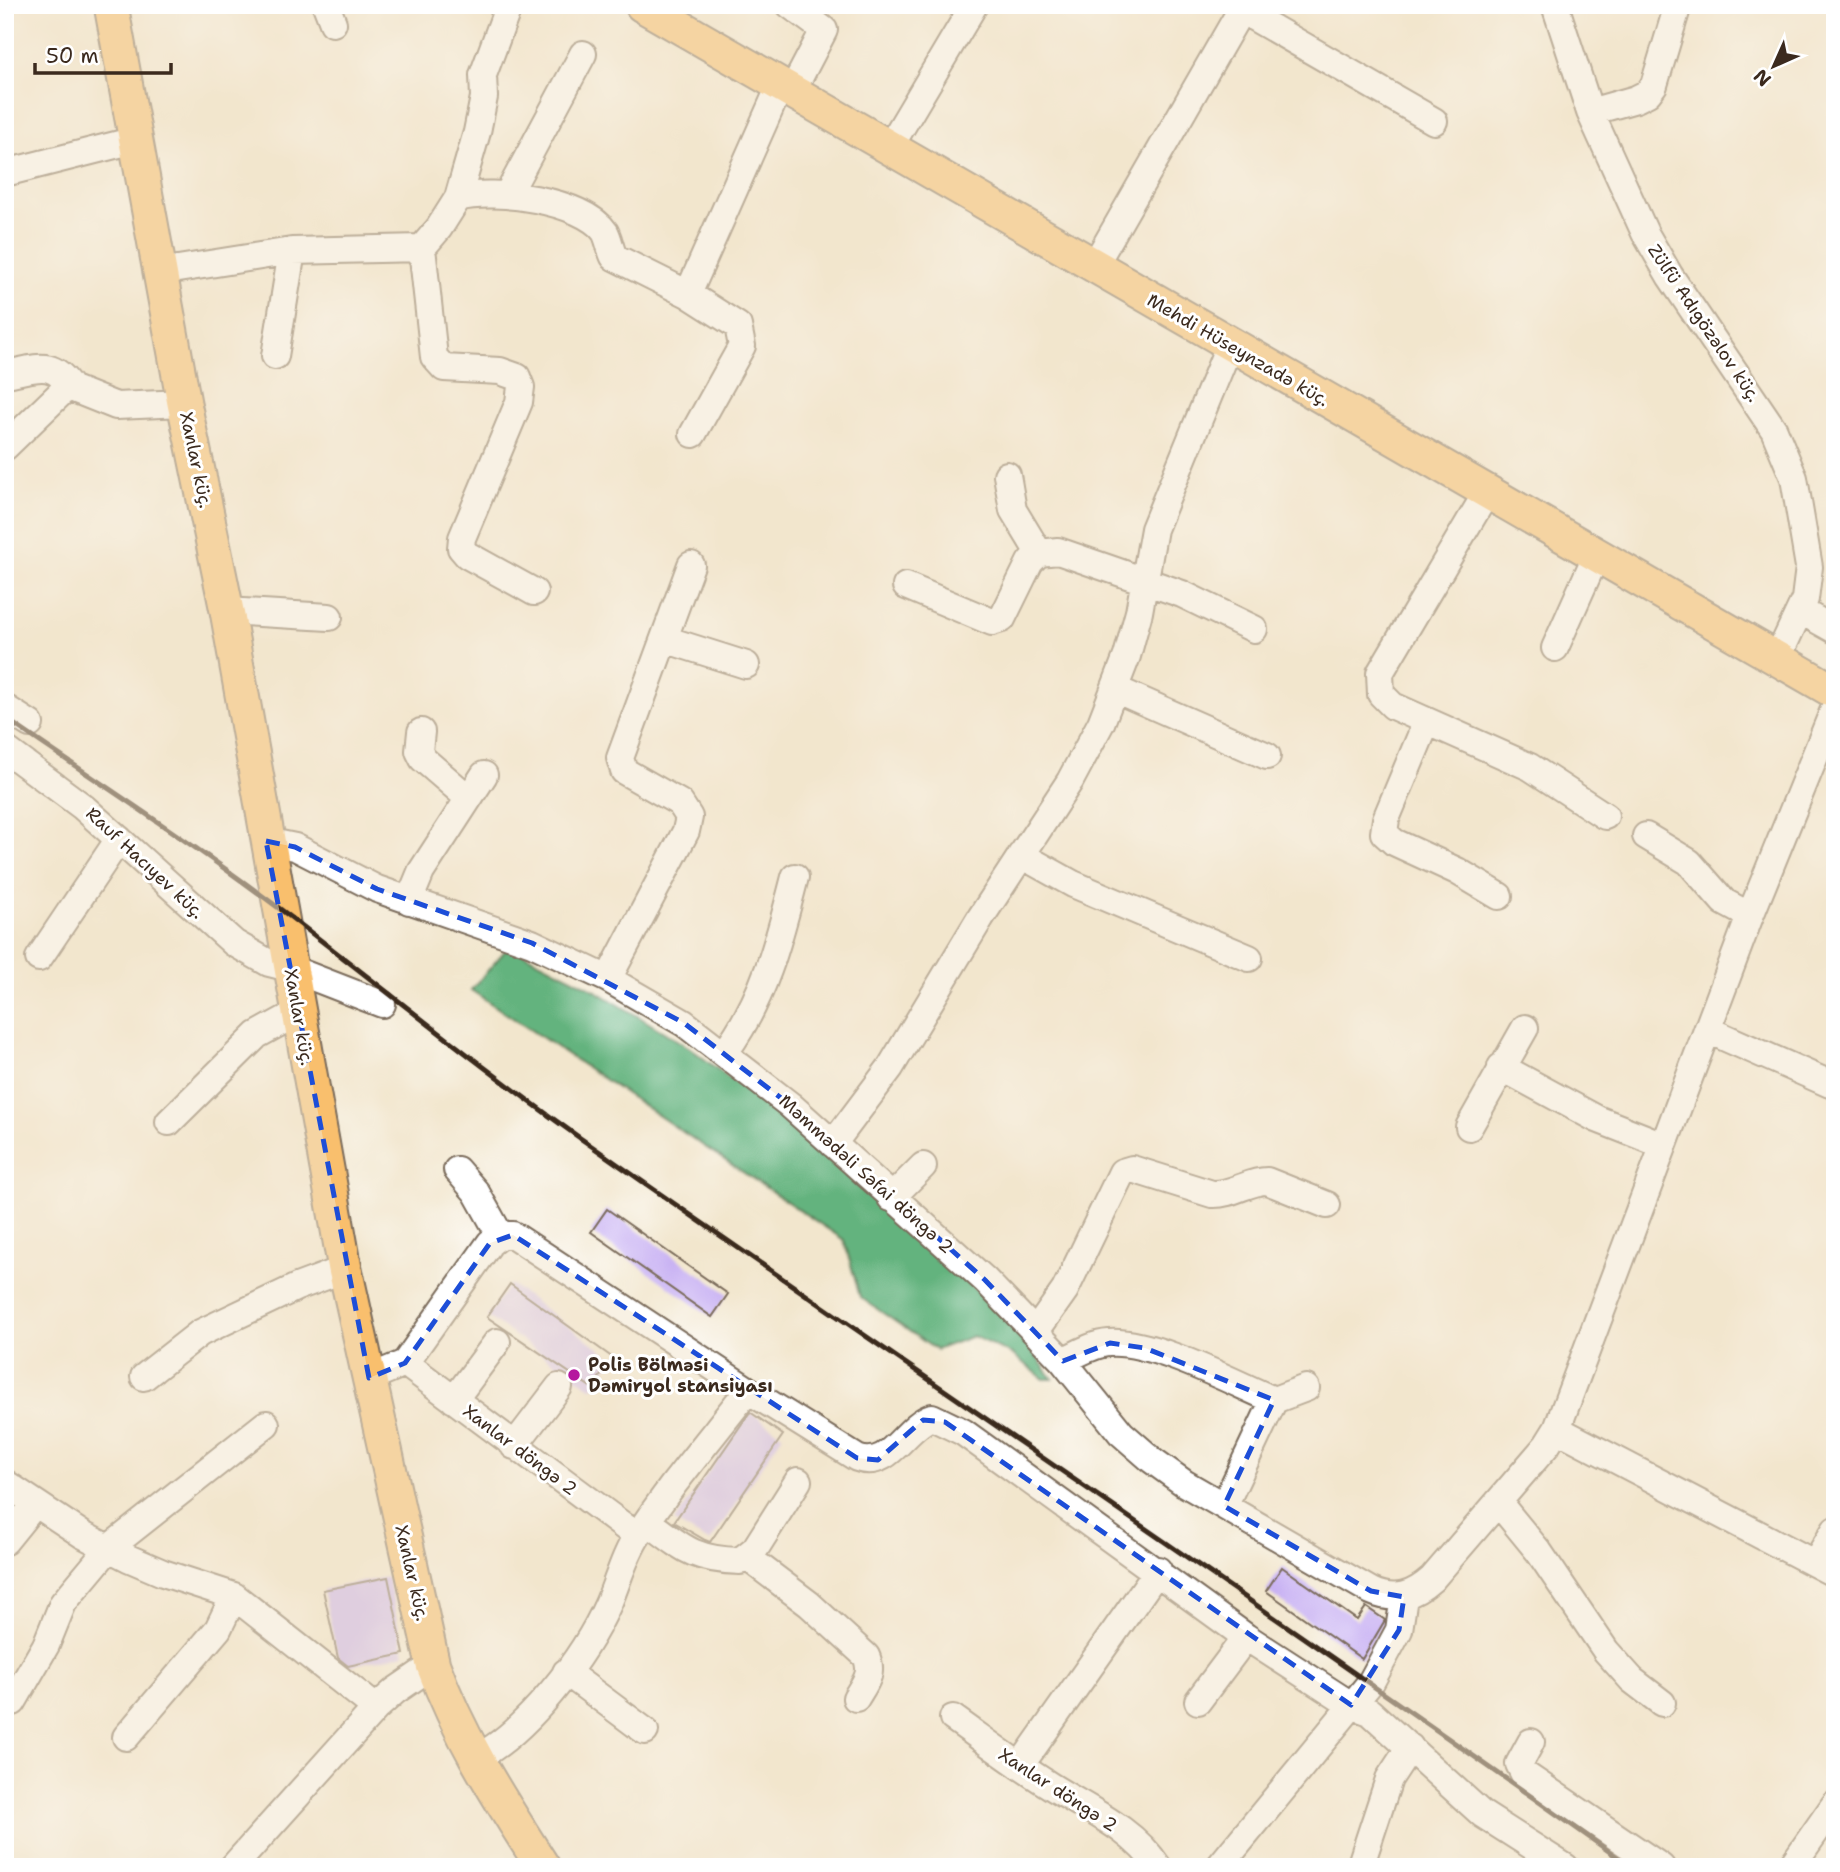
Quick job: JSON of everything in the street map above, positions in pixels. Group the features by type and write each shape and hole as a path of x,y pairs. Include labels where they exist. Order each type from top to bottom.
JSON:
{"main road":[{"name":"Xanlar küç.","path":"111,5 184,403 227,611 266,841 345,1269 433,1665 451,1713 474,1759 543,1867"},
{"name":"Mehdi Hüseynzadə küç.","path":"642,5 898,133 1835,673"},
{"name":"Mehdi Hüseynzadə küç.","path":"678,5 790,81 1229,346 1835,692"}],"street":[{"path":"509,5 483,75 484,97 477,132 458,198 422,248 434,357 443,368 500,371 517,377 521,387 519,402 462,538 461,548 467,555 534,592"},
{"path":"688,294 790,81 824,30 790,5"},
{"path":"898,133 974,5"},
{"name":"Zülfü Adıgözəlov küç.","path":"1555,5 1590,112 1656,254 1744,383 1785,452 1794,478 1808,547 1808,583 1801,611 1784,644"},
{"path":"1590,112 1648,93 1654,85 1678,5"},
{"path":"1102,251 1243,8 1434,121"},
{"path":"508,194 583,54"},
{"path":"5,173 135,140"},
{"path":"458,198 474,194 508,194 579,211 606,234 614,257 688,294 738,326 741,346 693,433"},
{"path":"159,272 292,251 422,248"},
{"path":"275,356 292,251"},
{"path":"833,1144 890,1068 1084,757 1115,690 1139,612 1154,528 1229,346"},
{"path":"5,374 53,368 61,372 71,388 116,406 184,403"},
{"path":"5,447 62,391 71,388"},
{"path":"1007,475 1013,510 1039,553"},
{"path":"1487,492 1380,673 1381,694 1393,706 1530,767 1605,816"},
{"path":"906,586 992,622 1002,619 1030,562 1039,553 1058,551 1182,594 1254,629"},
{"path":"1555,648 1596,556"},
{"path":"608,979 686,831 689,817 680,803 624,771 620,758 691,565"},
{"path":"227,611 329,617"},
{"path":"1801,611 1835,630"},
{"path":"664,639 746,665"},
{"path":"1115,690 1267,756"},
{"path":"1219,1867 1371,1682 1399,1630 1404,1597 1419,1591 1432,1579 1557,1429 1750,916 1835,707"},
{"path":"5,708 30,724"},
{"path":"1427,721 1386,819 1384,833 1394,842 1457,871 1499,896"},
{"path":"421,732 419,751 423,759 467,797"},
{"name":"Rauf Hacıyev küç.","path":"5,749 50,779 234,943 269,963 289,968 382,1004"},
{"path":"409,901 421,872 467,797 484,775"},
{"path":"1646,836 1689,862 1724,902 1750,916"},
{"path":"39,958 119,839"},
{"name":"Məmmədəli Səfai döngə 2","path":"266,841 295,847 377,890 532,943 645,999 725,1052 985,1279 1063,1361 1121,1433 1184,1483 1382,1597 1404,1597"},
{"path":"1021,855 1073,884 1250,958"},
{"path":"725,1052 752,1013 763,987 795,877"},
{"path":"169,1122 257,1035 297,1013"},
{"path":"1469,1127 1525,1028"},
{"path":"1708,1030 1830,1084"},
{"path":"1502,1067 1597,1119 1663,1145"},
{"path":"891,1198 923,1166"},
{"path":"1036,1331 1065,1290 1122,1172 1132,1169 1223,1195 1257,1181 1267,1181 1327,1205"},
{"path":"457,1170 476,1192 500,1235"},
{"path":"369,1378 405,1363 491,1243 500,1235 513,1235 523,1239 747,1391 866,1461 878,1460 887,1454 923,1420 932,1417 945,1422 1158,1570 1246,1637 1351,1705 1370,1712 1482,1814 1565,1867"},
{"path":"144,1377 200,1333 298,1287 345,1269"},
{"path":"454,1400 497,1342"},
{"path":"1063,1361 1110,1343 1145,1348 1202,1368 1273,1400 1306,1388"},
{"name":"Xanlar döngə 2","path":"405,1363 514,1446 642,1529 711,1561 740,1561 747,1557"},
{"path":"514,1446 559,1387"},
{"path":"474,1759 490,1751 512,1732 566,1672 608,1605 642,1529 747,1391"},
{"path":"1224,1506 1273,1400"},
{"path":"13,1702 46,1645 63,1603 109,1548 266,1424"},
{"path":"1557,1429 1825,1568 1835,1530"},
{"path":"798,1481 747,1557 809,1604 866,1656 871,1666 869,1676 856,1698"},
{"path":"5,1482 35,1504 109,1548 163,1573 234,1596 376,1708"},
{"path":"1498,1502 1539,1552 1606,1651 1632,1681 1662,1703"},
{"path":"5,1541 35,1504"},
{"path":"1020,1766 1158,1570"},
{"path":"126,1737 218,1629 234,1596"},
{"path":"1198,1701 1246,1637"},
{"path":"233,1867 376,1708 395,1691 433,1665"},
{"path":"566,1672 645,1731"},
{"name":"Xanlar döngə 2","path":"953,1718 1020,1766 1099,1814 1137,1843 1158,1867"},
{"path":"1531,1742 1519,1764 1524,1774 1661,1867"},
{"path":"1360,1867 1389,1779 1410,1747"},
{"path":"1791,1867 1835,1804"}],"highlighted area":[{"path":"266,841 295,847 377,889 532,943 684,1023 790,1105 985,1280 1063,1361 1110,1343 1145,1348 1274,1400 1224,1506 1371,1591 1404,1597 1399,1630 1351,1705 945,1422 923,1420 878,1460 857,1458 513,1235 490,1243 405,1363 369,1378"}],"green space":[{"path":"509,946 588,986 690,1048 777,1115 1004,1314 1053,1379 1044,1379 1012,1354 973,1336 936,1350 860,1297 844,1240 471,990"}],"building":[{"path":"607,1209 728,1294 712,1317 591,1232"},
{"path":"510,1284 613,1358 592,1388 487,1317"},
{"path":"750,1412 783,1435 710,1542 674,1522"},
{"path":"1282,1567 1357,1620 1366,1607 1385,1620 1362,1659 1266,1591"},
{"path":"388,1577 404,1654 348,1666 338,1658 323,1590"}],"railway":[{"path":"5,718 250,887 562,1125 1631,1867"}],"place":[{"name":"Polis Bölməsi Dəmiryol stansiyası","path":"574,1375"}]}
